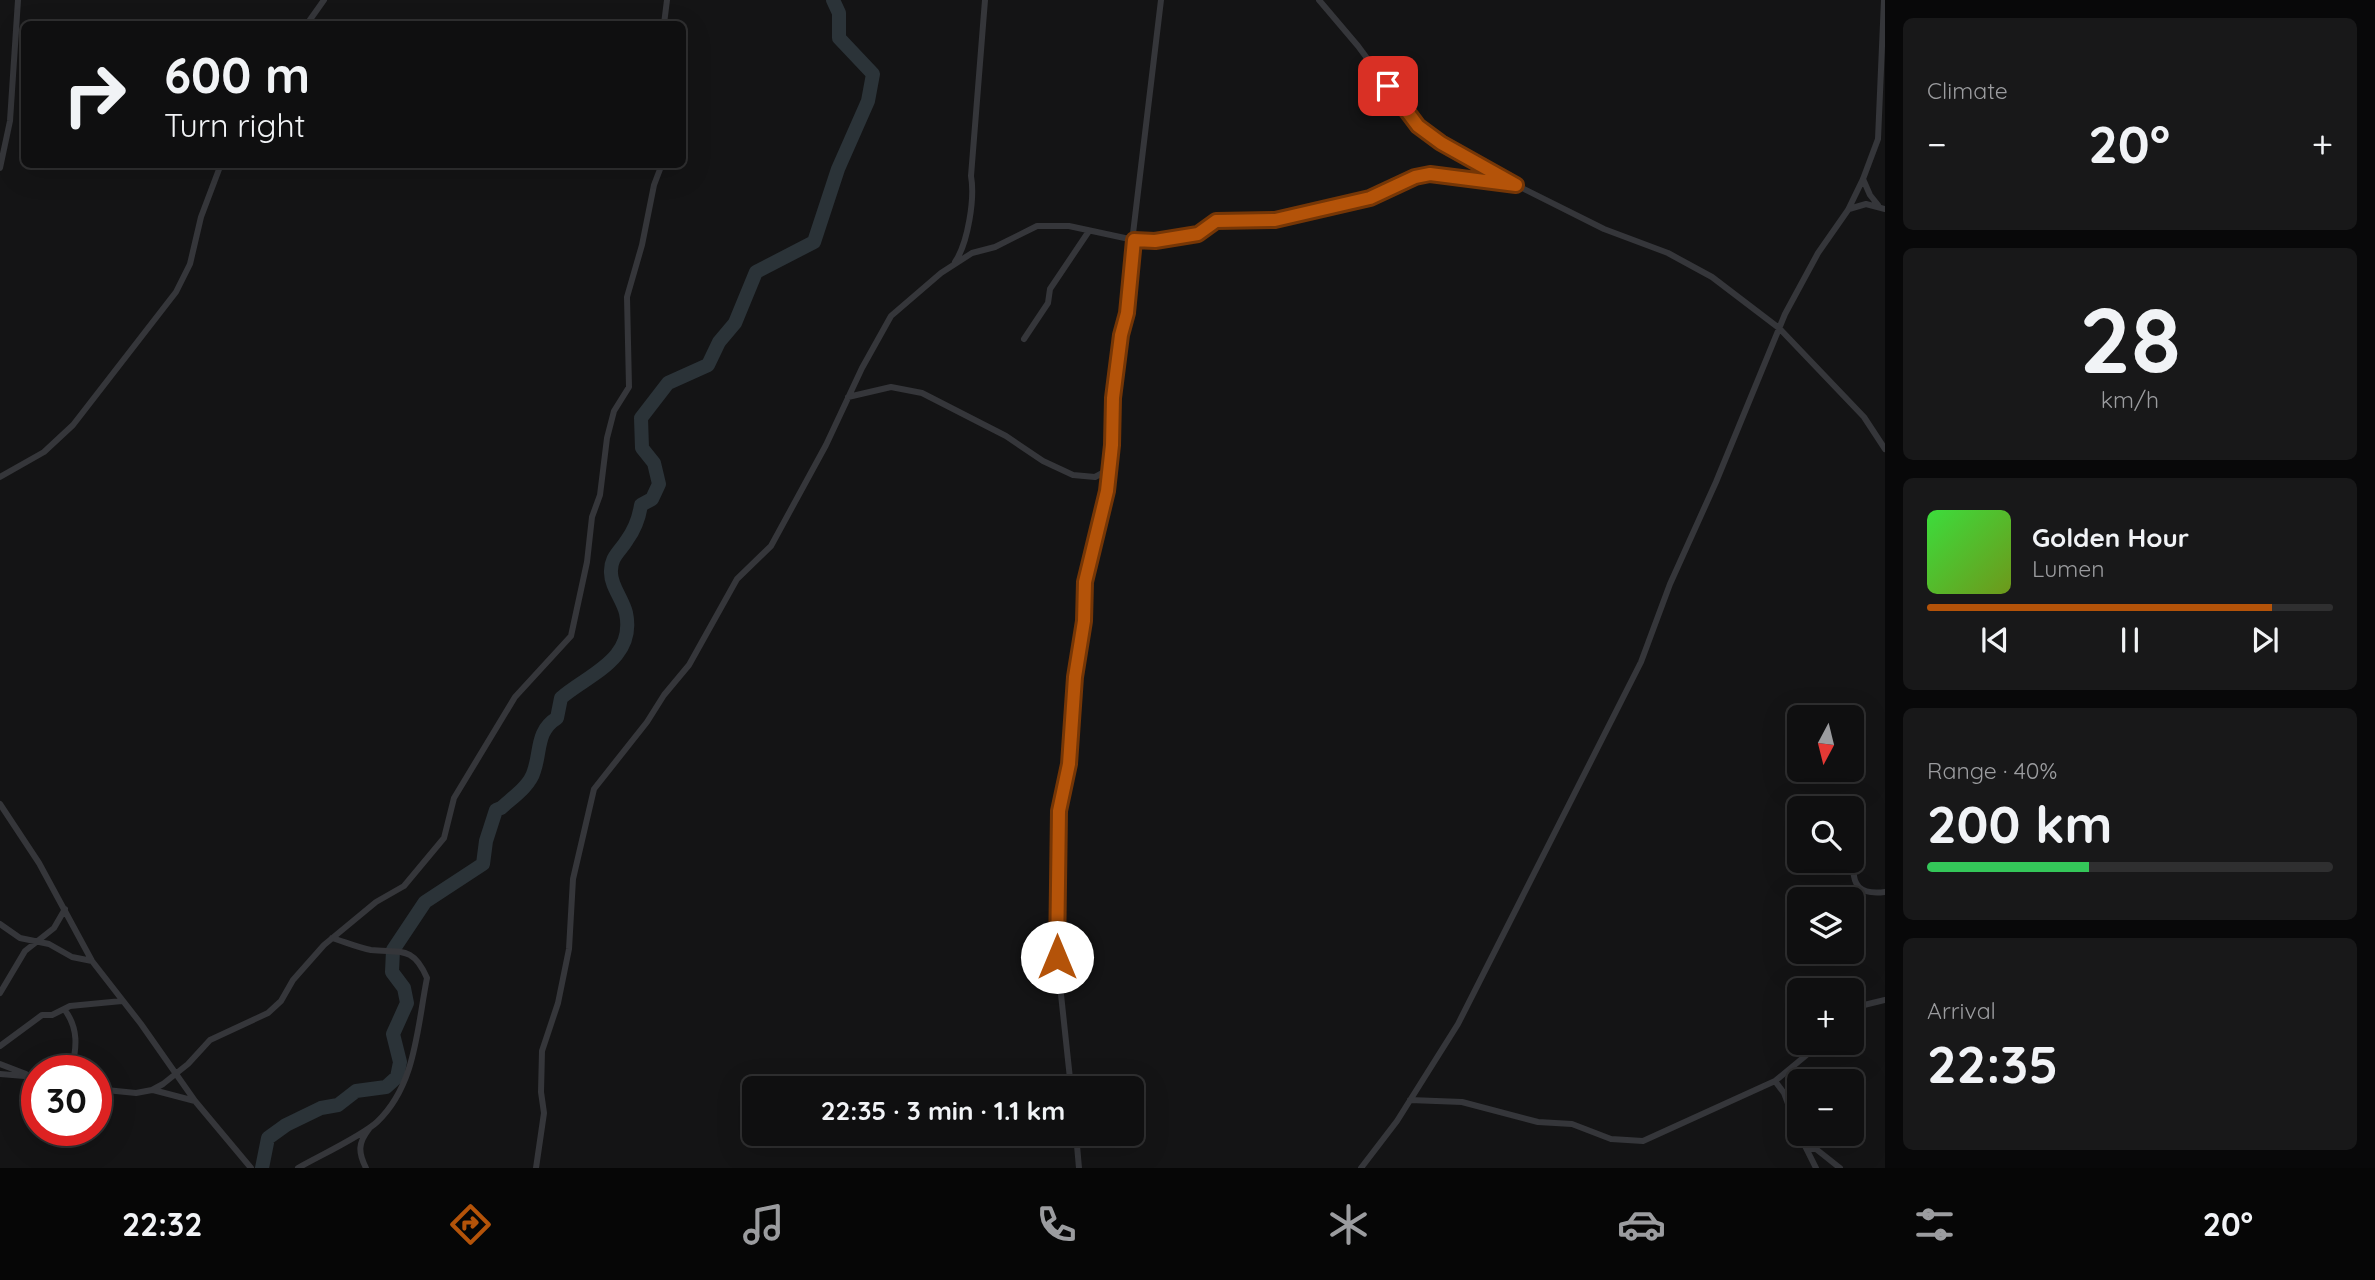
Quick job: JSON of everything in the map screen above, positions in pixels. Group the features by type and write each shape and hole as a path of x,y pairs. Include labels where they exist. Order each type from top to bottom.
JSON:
{"street":[{"path":"0,168 10,121 18,0"},
{"path":"309,21 324,0"},
{"path":"664,21 667,0"},
{"path":"951,266 962,251 974,194 971,176 985,0"},
{"path":"1069,1076 1057,957 1059,811 1069,764 1075,677 1084,621 1085,582 1097,537 1112,445 1113,398 1121,335 1127,313 1161,0"},
{"path":"1319,0 1358,46 1418,126 1441,143 1516,185 1604,229 1668,253 1712,276 1779,328 1864,417 1885,449"},
{"path":"1361,1168 1410,1100 1458,1024 1641,662 1670,584 1716,482 1779,328 1818,253 1847,210 1863,179 1878,139 1884,0"},
{"path":"0,477 58,441 88,409 176,292 190,264 201,217 219,168"},
{"path":"152,1090 176,1074 221,1033 259,1019 275,1007 306,964 332,938 376,902 404,886 448,830 454,798 493,731 522,688 571,636 587,562 592,517 600,495 607,438 614,411 629,387 626,297 661,168"},
{"path":"536,1168 538,1137 544,1113 541,1092 542,1051 558,1003 569,949 573,878 594,789 647,722 664,695 690,665 737,579 771,546 827,444 848,397 891,316 951,266 972,253 995,247 1037,226 1052,224 1134,240 1155,241 1198,234 1216,221 1275,220 1370,198 1415,177 1430,174 1516,185"},
{"path":"1863,179 1872,200 1882,207"},
{"path":"1847,210 1856,205 1882,207"},
{"path":"1024,339 1048,303 1050,289 1089,231"},
{"path":"848,397 891,387 922,393 1006,436 1043,461 1073,475 1095,477 1108,470"},
{"path":"0,804 30,848 92,961 141,1024 195,1101 251,1168"},
{"path":"1852,873 1856,885 1864,891 1885,892"},
{"path":"0,993 18,960 34,942 54,928 65,909"},
{"path":"0,923 14,936 55,946 78,960 92,961"},
{"path":"332,938 372,950 407,952 422,967 427,978 408,1074 402,1089 372,1125 359,1147 366,1168"},
{"path":"1864,1005 1885,1000"},
{"path":"0,1046 42,1016 52,1015 70,1006 122,1001"},
{"path":"64,1009 72,1019 76,1033 73,1055"},
{"path":"1410,1100 1462,1102 1538,1122 1572,1124 1611,1139 1643,1141 1775,1081 1806,1055"},
{"path":"0,1064 21,1072"},
{"path":"0,1074 21,1076"},
{"path":"1775,1081 1787,1102"},
{"path":"112,1091 128,1093 152,1090 195,1101"},
{"path":"298,1168 372,1125"},
{"path":"1077,1146 1079,1168"},
{"path":"1805,1146 1816,1168"},
{"path":"1807,1149 1816,1149 1840,1168"}],"waterway":[{"path":"262,1168 268,1138 286,1125 321,1108 338,1105 356,1091 386,1087 397,1077 400,1062 393,1034 407,1003 404,988 392,972 393,950 425,902 483,864 486,841 496,810 529,782 542,735 557,718 561,698 607,664 624,643 626,613 615,588 611,567 634,528 641,505 652,499 659,484 654,463 642,448 641,418 668,383 708,365 719,342 735,323 756,272 814,242 838,169 868,101 873,74 839,38 839,13 833,0"}],"route":[{"path":"1057,957 1059,811 1069,764 1075,677 1084,621 1085,582 1107,491 1113,398 1121,335 1127,313 1129,267 1134,240 1155,241 1198,234 1216,221 1275,220 1370,198 1415,177 1430,174 1516,185 1441,143 1418,126 1388,86"}]}
